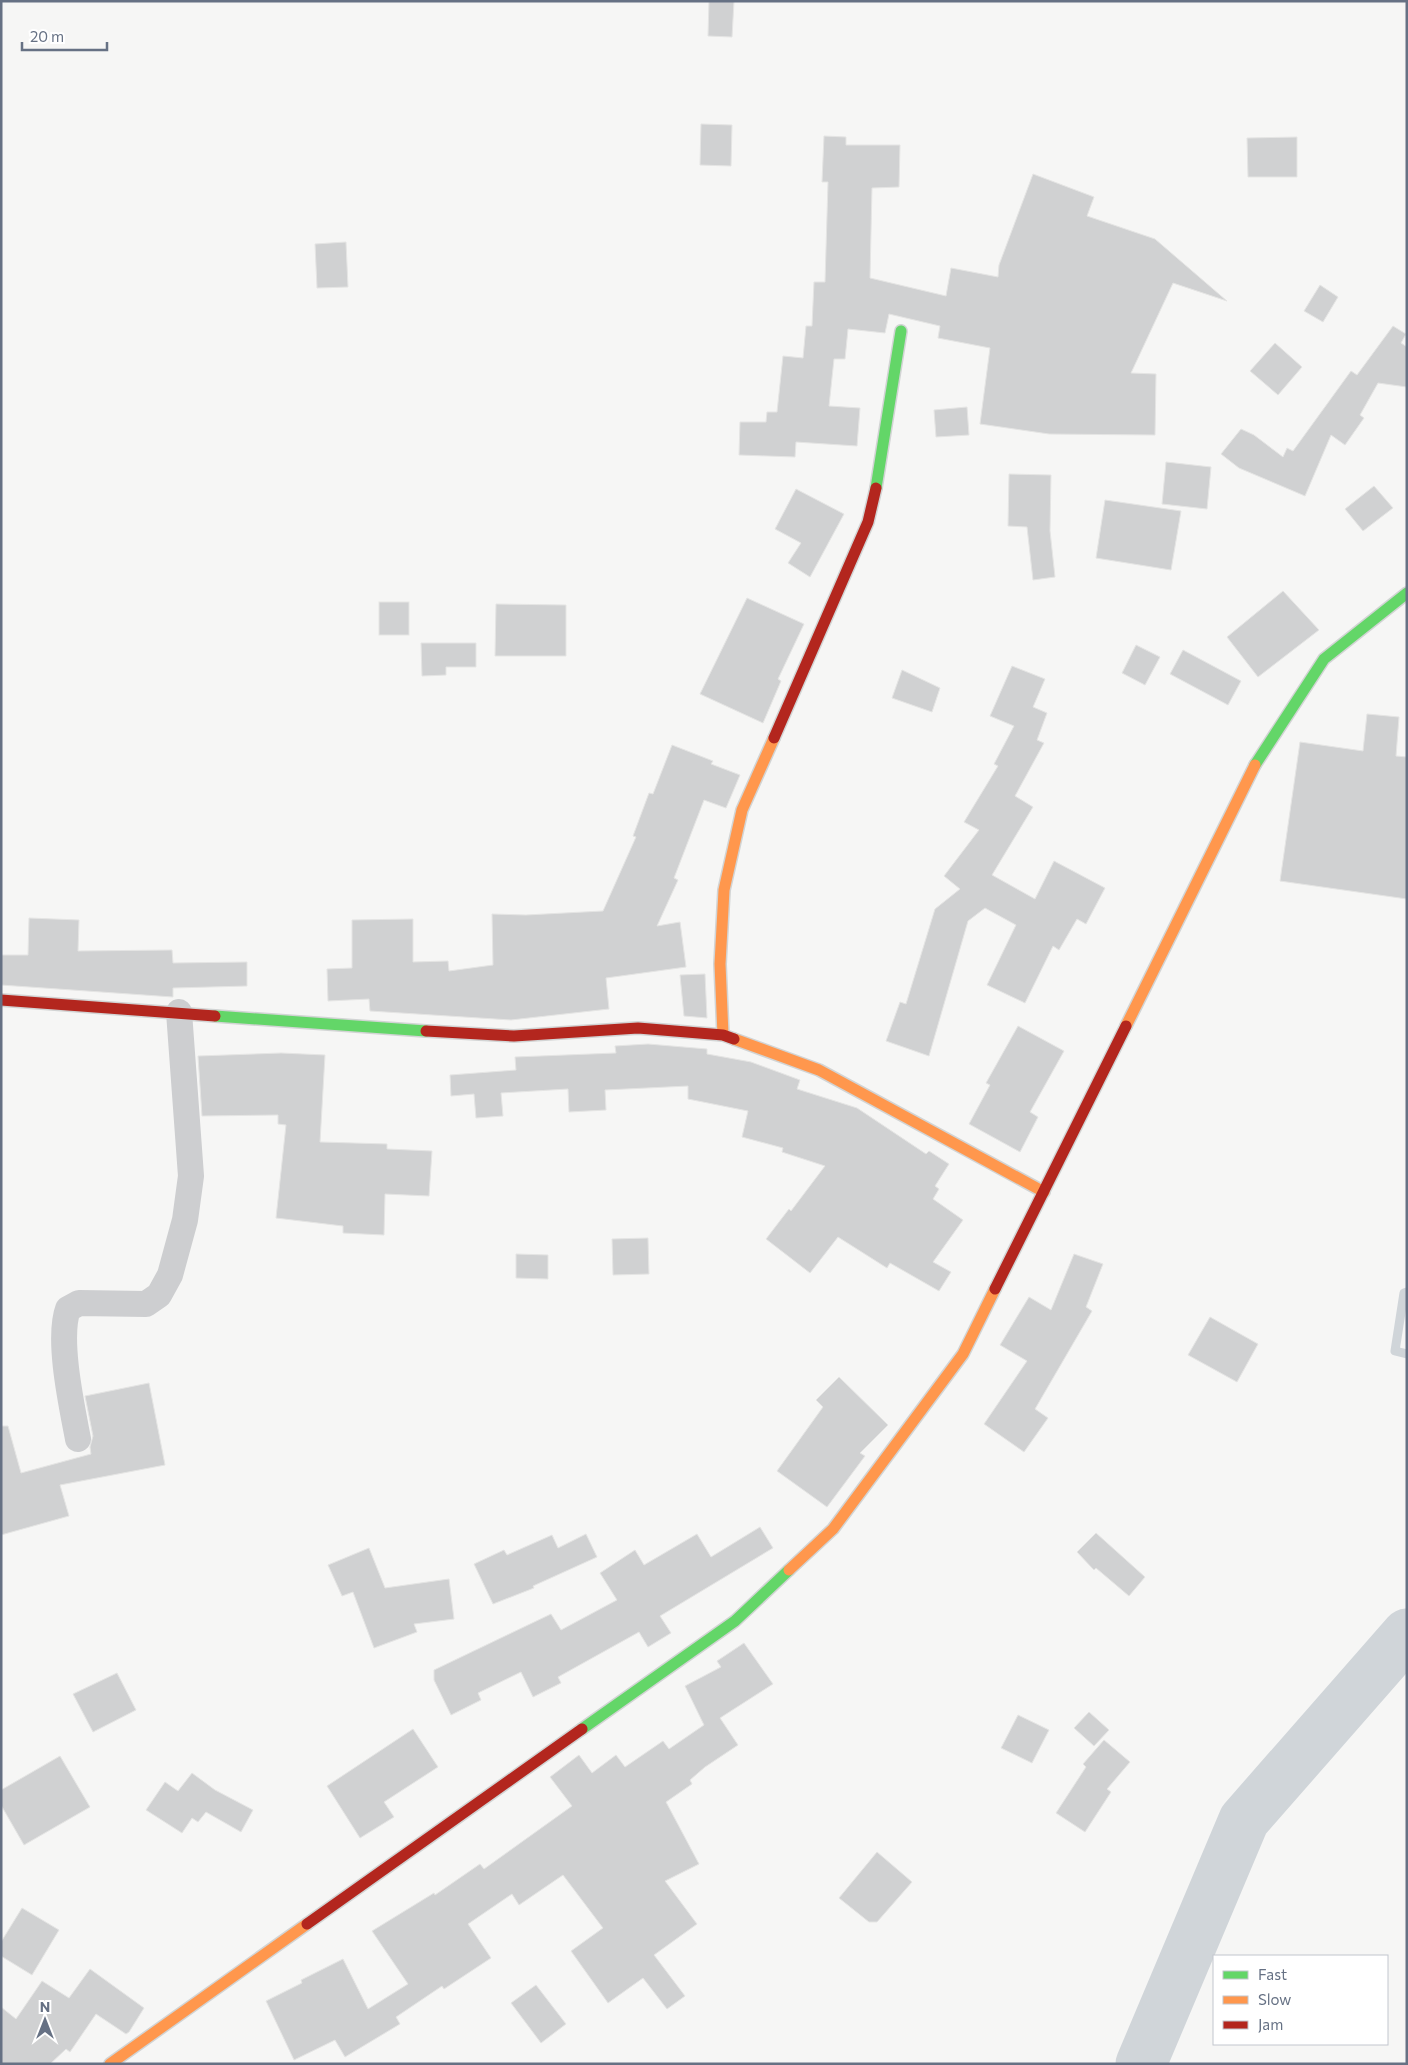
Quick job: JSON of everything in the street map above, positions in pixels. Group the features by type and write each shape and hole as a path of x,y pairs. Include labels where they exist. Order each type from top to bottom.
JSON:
{"street":[{"path":"723,1035 720,964 724,890 742,810 868,522 881,469 901,331"},
{"path":"110,2064 735,1621 833,1529 963,1354 1259,756 1324,659 1407,593"},
{"path":"1,1000 463,1034 514,1036 638,1028 723,1035 819,1070 1044,1192"},
{"path":"78,1439 67,1370 64,1320 68,1309 79,1303 146,1304 159,1294 170,1275 185,1220 191,1176 179,1012"}],"building":[{"path":"709,1 734,1 732,37 708,36"},
{"path":"701,124 732,125 731,166 700,165"},
{"path":"824,136 846,137 846,145 900,145 899,187 872,188 870,278 946,296 951,268 998,277 999,265 1033,174 1094,197 1087,216 1155,239 1227,301 1173,283 1131,373 1156,374 1155,435 1049,434 980,424 990,348 938,338 940,326 889,314 885,333 848,329 845,359 834,359 829,406 860,408 857,446 796,442 795,457 739,455 740,422 766,422 767,412 777,412 783,356 803,358 806,326 812,326 814,282 825,282 828,182 822,182"},
{"path":"1297,137 1297,177 1248,177 1247,138"},
{"path":"346,242 348,287 317,288 315,244"},
{"path":"1320,285 1338,297 1323,322 1304,311"},
{"path":"1393,326 1406,334 1401,343 1407,347 1407,387 1378,383 1360,415 1364,418 1345,445 1331,435 1305,496 1239,468 1221,454 1241,429 1254,435 1283,457 1287,448 1293,451 1351,371 1357,375"},
{"path":"1275,343 1302,367 1278,395 1250,371"},
{"path":"967,407 969,435 936,437 934,410"},
{"path":"1166,462 1211,467 1207,509 1162,504"},
{"path":"1009,474 1051,475 1050,531 1055,577 1033,580 1027,527 1008,526"},
{"path":"1374,486 1393,508 1363,531 1345,509"},
{"path":"796,489 844,514 810,577 788,563 801,543 775,529"},
{"path":"1105,500 1181,511 1171,570 1096,558"},
{"path":"1283,591 1319,630 1258,677 1227,637"},
{"path":"747,598 804,624 778,679 781,681 763,723 700,694"},
{"path":"379,602 409,602 409,635 379,635"},
{"path":"496,604 566,605 566,656 495,656"},
{"path":"421,643 476,643 476,667 446,667 446,675 422,676"},
{"path":"1136,645 1160,657 1145,685 1122,673"},
{"path":"1183,650 1241,681 1228,705 1170,674"},
{"path":"1012,666 1045,679 1033,707 1047,713 1037,740 1044,743 1015,796 1033,807 992,875 1035,899 1054,861 1105,888 1086,924 1077,919 1059,950 1053,946 1025,1003 987,985 1016,925 985,908 968,921 929,1056 886,1041 900,1002 906,1004 935,909 960,889 944,876 979,830 964,822 998,766 994,764 1014,726 990,716"},
{"path":"902,670 940,688 932,712 892,698"},
{"path":"1367,714 1399,717 1396,756 1407,757 1407,899 1280,881 1300,742 1363,751"},
{"path":"672,745 713,761 711,764 740,775 726,808 704,800 674,878 678,880 657,926 680,922 686,967 606,978 609,1009 511,1020 370,1011 369,999 328,1001 327,969 352,968 352,920 413,919 413,962 448,961 449,971 493,965 492,914 526,915 603,911 636,837 633,836 649,793 653,794"},
{"path":"29,918 79,920 78,951 172,950 173,963 247,962 247,986 173,988 173,997 1,985 1,955 28,955"},
{"path":"705,974 707,1018 684,1016 680,975"},
{"path":"1018,1026 1064,1051 1030,1112 1038,1117 1020,1152 969,1124 990,1085 986,1083"},
{"path":"648,1044 707,1049 707,1054 751,1062 800,1080 797,1089 857,1108 926,1154 929,1151 949,1164 935,1186 939,1189 933,1199 963,1220 933,1262 951,1272 939,1291 890,1263 887,1268 838,1237 810,1273 766,1239 789,1209 791,1211 825,1166 782,1152 783,1148 742,1137 748,1111 688,1099 688,1086 605,1090 606,1110 569,1112 568,1089 501,1093 503,1116 476,1118 474,1094 451,1096 450,1075 516,1070 515,1057 616,1053 615,1046"},
{"path":"281,1053 325,1055 320,1142 387,1144 387,1149 432,1151 429,1196 385,1194 384,1235 343,1233 343,1226 276,1218 286,1125 278,1124 278,1115 202,1116 198,1056"},
{"path":"648,1238 649,1274 613,1275 612,1239"},
{"path":"516,1254 548,1255 548,1279 516,1278"},
{"path":"1074,1254 1103,1264 1086,1307 1092,1311 1035,1409 1048,1418 1024,1452 984,1424 1027,1361 1000,1345 1029,1297 1051,1310"},
{"path":"1210,1317 1258,1344 1237,1382 1188,1355"},
{"path":"839,1377 888,1425 860,1453 865,1456 827,1507 777,1471 823,1407 816,1400"},
{"path":"149,1383 165,1465 60,1485 69,1516 1,1535 1,1426 8,1426 21,1473 91,1454 90,1447 93,1436 85,1396"},
{"path":"760,1527 773,1548 660,1616 671,1633 648,1647 639,1632 558,1677 561,1683 533,1697 521,1672 478,1693 481,1700 451,1715 434,1680 434,1670 551,1614 561,1630 617,1600 600,1573 635,1550 644,1565 697,1534 711,1557"},
{"path":"1096,1533 1145,1577 1129,1596 1096,1568 1094,1570 1077,1552"},
{"path":"586,1534 597,1557 533,1586 534,1588 493,1604 474,1564 504,1550 507,1555 552,1535 558,1548"},
{"path":"369,1548 385,1588 449,1579 454,1619 414,1624 417,1632 374,1648 353,1592 342,1596 328,1565"},
{"path":"744,1643 773,1684 720,1718 738,1745 705,1767 690,1780 692,1784 666,1802 699,1864 665,1881 697,1924 654,1955 685,1996 667,2009 643,1978 608,2003 571,1951 603,1928 563,1875 519,1905 512,1894 468,1924 491,1958 444,1989 442,1986 396,2017 400,2024 345,2057 335,2040 294,2060 266,2001 302,1983 301,1980 343,1959 368,2009 408,1984 372,1931 434,1893 435,1895 480,1864 484,1869 572,1806 550,1777 579,1755 592,1773 616,1755 625,1767 663,1741 669,1749 704,1725 685,1686 721,1667 717,1661"},
{"path":"117,1673 136,1710 93,1732 73,1694"},
{"path":"1089,1712 1109,1730 1094,1746 1074,1728"},
{"path":"1018,1715 1049,1730 1032,1763 1001,1748"},
{"path":"413,1729 438,1767 384,1802 394,1817 360,1838 327,1786"},
{"path":"1104,1740 1130,1762 1107,1789 1111,1792 1085,1832 1056,1813 1086,1767 1083,1764"},
{"path":"60,1756 90,1807 24,1845 1,1805 1,1790"},
{"path":"192,1773 215,1790 253,1810 241,1832 206,1812 198,1822 192,1818 182,1833 146,1810 165,1782 178,1791"},
{"path":"877,1852 912,1882 877,1922 869,1922 839,1898"},
{"path":"22,1908 59,1930 32,1975 1,1956 1,1942"},
{"path":"90,1969 144,2008 129,2032 126,2034 96,2014 70,2052 66,2049 50,2064 1,2064 1,2007 16,2019 42,1981 69,1998"},
{"path":"536,1985 566,2024 541,2043 511,2003"}],"waterway":[{"path":"1407,1292 1404,1293 1395,1351 1407,1354"},
{"path":"1141,2064 1244,1820 1407,1634"}],"traffic: fast":[{"path":"876,488 901,331"},
{"path":"1255,765 1324,659 1407,593"},
{"path":"215,1016 426,1031"},
{"path":"582,1729 735,1621 789,1570"}],"traffic: slow":[{"path":"723,1035 720,964 724,890 742,810 774,738"},
{"path":"1126,1026 1255,765"},
{"path":"734,1039 819,1070 1044,1192"},
{"path":"789,1570 833,1529 963,1354 995,1289"},
{"path":"110,2064 307,1924"}],"traffic: jam":[{"path":"774,738 868,522 876,488"},
{"path":"1,1000 215,1016"},
{"path":"995,1289 1126,1026"},
{"path":"426,1031 514,1036 638,1028 723,1035 734,1039"},
{"path":"307,1924 582,1729"}]}
